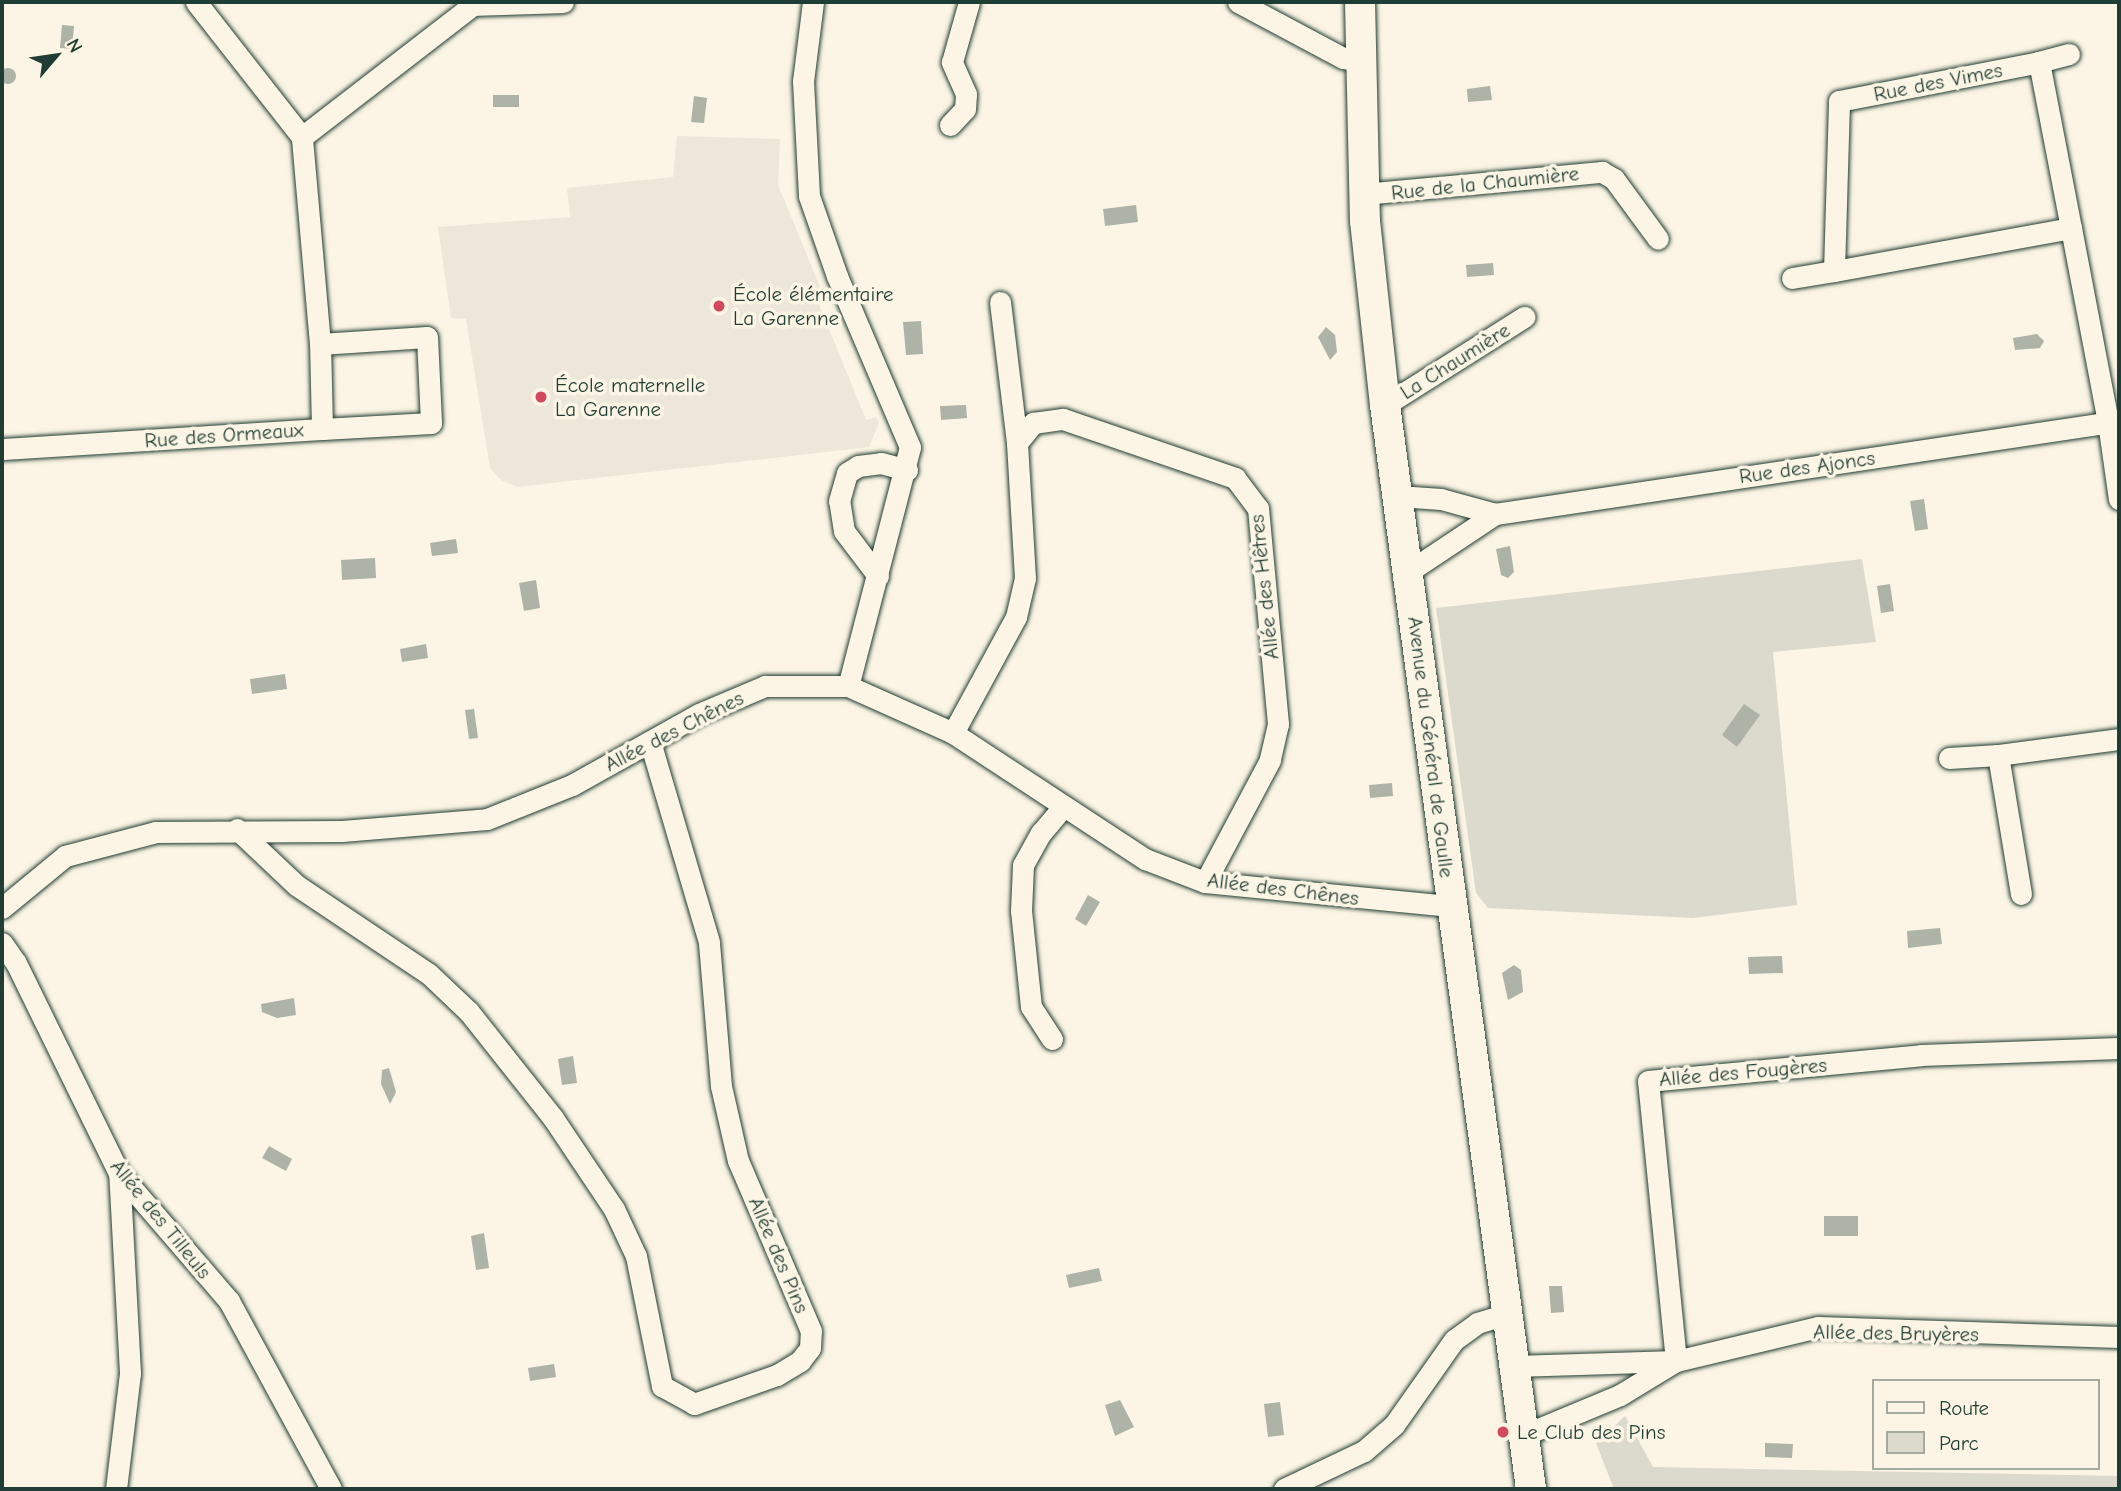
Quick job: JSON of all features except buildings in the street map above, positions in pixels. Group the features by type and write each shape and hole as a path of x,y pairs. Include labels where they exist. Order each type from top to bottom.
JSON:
{"main road":[{"name":"Avenue du Général de Gaulle","path":"1360,2 1363,194 1385,405 1531,1489"}],"street":[{"path":"196,2 302,137 473,5 563,2"},
{"path":"813,2 803,81 806,186 837,276 910,447 907,470 848,686"},
{"path":"950,125 965,109 966,94 952,62 969,2"},
{"path":"1238,2 1343,58 1360,61"},
{"path":"2069,54 2039,62 2071,228 2114,422 2119,499"},
{"name":"Rue des Vimes","path":"1834,271 1839,100 2039,62"},
{"name":"Rue des Ormeaux","path":"2,449 322,429 320,344 302,137"},
{"name":"Rue de la Chaumière","path":"1363,194 1602,172 1614,178 1658,239"},
{"path":"1792,278 2071,228"},
{"path":"953,733 1016,617 1025,578 1017,443 1000,302"},
{"name":"La Chaumière","path":"1385,405 1524,317"},
{"path":"320,344 427,337 431,423 322,429"},
{"name":"Allée des Hêtres","path":"1017,443 1033,423 1063,419 1235,478 1258,508 1278,724 1270,760 1205,882"},
{"name":"Rue des Ajoncs","path":"1398,496 1441,499 1495,514 2114,422"},
{"path":"878,576 844,531 839,501 847,473 858,467 881,463 907,470"},
{"name":"Rue des Ajoncs","path":"1408,572 1495,514"},
{"name":"Allée des Chênes","path":"2,908 65,856 156,832 237,829 342,831 487,819 572,785 650,741 765,686 848,686 953,733 1145,859 1205,882 1451,905"},
{"path":"1949,758 1998,755 2119,739"},
{"name":"Allée des Pins","path":"237,829 296,885 429,974 478,1023 553,1118 614,1209 636,1256 662,1386 694,1404 800,1361 810,1349 811,1331 738,1161 721,1086 709,942 650,741"},
{"path":"1998,755 2021,894"},
{"path":"1052,1039 1031,1007 1021,911 1023,865 1041,833 1064,806"},
{"name":"Allée des Tilleuls","path":"2,943 16,963 119,1173 229,1301 331,1489"},
{"name":"Allée des Fougères","path":"1676,1361 1648,1081 1921,1055 2119,1048"},
{"path":"116,1489 130,1373 119,1173"},
{"path":"1284,1489 1364,1451 1394,1425 1454,1340 1477,1323 1507,1314"},
{"name":"Allée des Bruyères","path":"1514,1366 1676,1361 1818,1327 2119,1337"},
{"name":"Allée des Bruyères","path":"1524,1435 1620,1395 1676,1361"}],"shaded area":[{"path":"62,25 74,26 72,49 60,48"},
{"path":"5,68 11,68 16,76 14,82 5,84 0,79 0,73"},
{"path":"1490,86 1492,100 1468,102 1467,89"},
{"path":"493,95 519,95 519,107 493,107"},
{"path":"694,96 707,98 704,123 691,122"},
{"name":"École élémentaire La Garenne","path":"677,136 780,139 778,185 821,289 814,292 866,420 876,417 879,423 869,447 517,487 501,480 490,468 466,319 451,318 438,227 570,217 567,188 673,177"},
{"path":"1136,205 1138,222 1105,226 1103,209"},
{"path":"1493,263 1494,275 1467,277 1466,265"},
{"path":"921,321 923,354 906,355 903,322"},
{"path":"1326,327 1335,335 1337,352 1330,360 1318,337"},
{"path":"2037,334 2044,341 2040,348 2015,350 2013,338"},
{"path":"966,405 967,418 941,420 940,406"},
{"path":"1924,499 1928,529 1915,531 1910,501"},
{"path":"456,539 458,553 432,556 430,543"},
{"path":"1510,546 1514,572 1508,578 1501,575 1496,549"},
{"path":"375,558 376,578 342,580 341,560"},
{"path":"536,580 540,608 524,611 519,583"},
{"path":"1890,584 1894,611 1881,613 1877,586"},
{"path":"426,644 428,658 402,662 400,649"},
{"path":"285,674 287,689 252,694 250,679"},
{"path":"1744,704 1760,715 1737,747 1722,735"},
{"path":"474,709 478,738 469,739 465,710"},
{"path":"1392,783 1393,796 1370,798 1369,785"},
{"path":"1088,895 1100,902 1086,926 1075,919"},
{"path":"1940,928 1942,944 1908,948 1907,931"},
{"path":"1782,956 1783,973 1749,974 1748,957"},
{"path":"1514,965 1521,970 1523,992 1508,1000 1502,973"},
{"path":"294,998 296,1015 277,1018 262,1012 261,1004"},
{"path":"573,1056 577,1083 562,1085 558,1059"},
{"path":"389,1068 396,1092 390,1104 381,1084 382,1070"},
{"path":"269,1146 292,1159 286,1171 262,1158"},
{"path":"1824,1216 1858,1216 1858,1236 1824,1236"},
{"path":"484,1233 489,1268 476,1270 471,1236"},
{"path":"1099,1268 1102,1281 1069,1288 1066,1275"},
{"path":"1549,1286 1562,1286 1564,1312 1551,1313"},
{"path":"554,1364 556,1377 530,1381 528,1368"},
{"path":"1120,1400 1134,1427 1115,1436 1105,1405"},
{"path":"1280,1402 1284,1435 1268,1437 1264,1404"},
{"path":"1765,1443 1793,1444 1792,1458 1765,1457"}],"green space":[{"path":"1862,559 1876,642 1773,652 1797,905 1693,918 1488,908 1476,893 1436,608"},
{"path":"1625,1416 1653,1467 2119,1476 2119,1489 1614,1489 1596,1443"}],"place":[{"name":"École élémentaire La Garenne","path":"719,306"},
{"name":"École maternelle La Garenne","path":"541,397"},
{"name":"Le Club des Pins","path":"1503,1432"}]}
